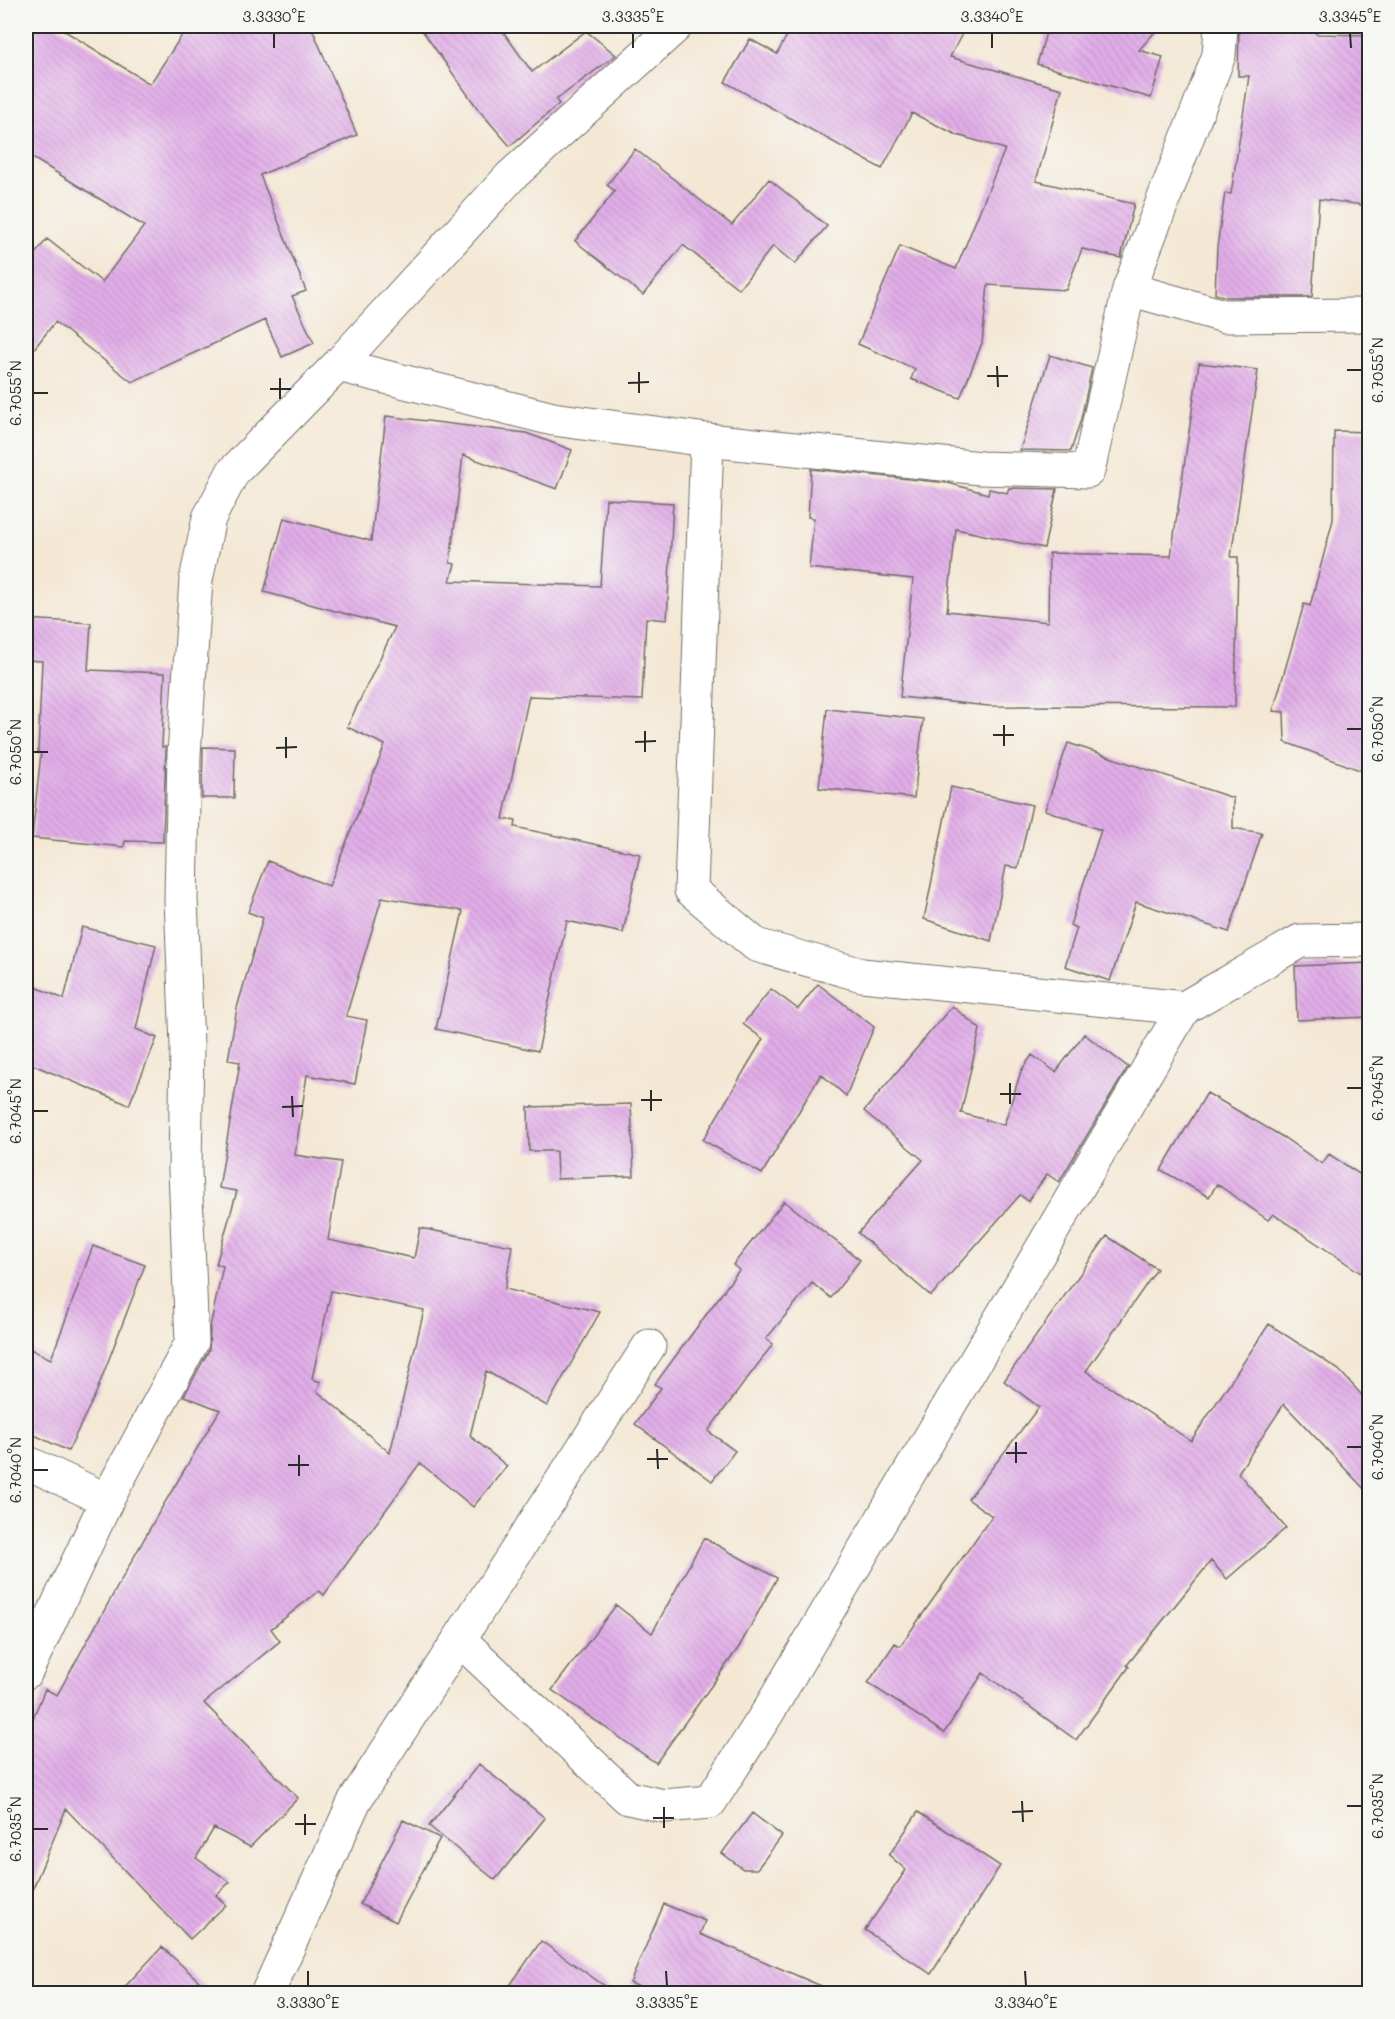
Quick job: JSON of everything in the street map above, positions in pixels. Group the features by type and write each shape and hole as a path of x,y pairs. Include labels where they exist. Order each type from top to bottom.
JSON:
{"street":[{"path":"26,1672 107,1500 192,1342 185,1170 187,1045 181,899 184,754 196,580 209,518 233,472 338,365 510,177 676,26"},
{"path":"338,365 553,419 706,440 981,468 1088,471 1130,289 1219,55 1221,26"},
{"path":"1130,289 1224,316 1370,315"},
{"path":"706,440 691,890 756,945 862,975 1184,1008"},
{"path":"460,1641 628,1798 664,1806 710,1802 768,1712 1184,1008 1300,941 1370,940"},
{"path":"267,1994 355,1800 649,1346"},
{"path":"26,1462 107,1500"}],"building":[{"path":"26,26 57,26 150,84 188,26 311,26 357,135 260,175 306,291 292,296 314,343 282,357 265,320 132,382 55,322 26,359 26,265 47,239 102,282 144,226 26,154"},
{"path":"419,26 499,26 532,72 586,31 616,55 556,100 559,104 510,146 478,109"},
{"path":"792,26 966,26 950,57 1062,89 1036,181 1134,204 1121,258 1082,249 1066,290 988,285 982,343 960,398 911,379 915,369 858,344 900,246 956,269 1005,149 957,135 912,113 882,169 725,82 750,39 777,54"},
{"path":"1048,26 1160,26 1139,50 1163,57 1151,98 1037,64"},
{"path":"1239,26 1316,26 1316,34 1370,35 1370,206 1319,199 1312,297 1227,297 1215,294 1217,247 1225,193 1231,194 1249,76 1238,76"},
{"path":"635,149 732,225 769,179 827,226 795,264 773,246 739,289 683,245 643,295 575,241 615,191 607,185"},
{"path":"1050,355 1092,368 1081,419 1071,451 1020,450"},
{"path":"1199,363 1258,370 1231,557 1238,557 1235,707 989,706 900,697 913,579 809,568 814,518 808,517 811,469 948,483 988,494 989,489 1007,493 1009,488 1057,489 1044,548 956,529 947,611 1048,622 1049,553 1171,556"},
{"path":"386,416 526,433 572,450 557,489 463,455 450,563 455,564 450,581 600,586 606,499 673,503 667,620 646,618 642,700 529,696 503,819 516,821 515,827 640,854 623,933 567,921 538,1051 436,1029 463,911 382,897 346,1016 367,1020 355,1084 307,1075 295,1155 341,1162 328,1240 414,1258 420,1228 512,1246 505,1289 600,1312 547,1406 486,1371 470,1436 507,1466 473,1507 420,1463 324,1595 319,1591 271,1629 280,1641 204,1703 298,1798 250,1847 214,1828 196,1858 230,1882 216,1895 226,1905 190,1939 66,1809 26,1905 26,1735 45,1689 57,1695 158,1514 220,1410 184,1396 209,1350 210,1327 223,1266 216,1264 237,1191 219,1188 240,1062 228,1060 237,1008 263,918 248,912 268,861 329,886 385,745 347,727 395,627 264,592 284,518 371,541","holes":["331,1291 424,1310 390,1453 317,1391 321,1382 312,1379"]},
{"path":"1334,431 1370,432 1370,774 1285,742 1284,712 1273,711 1304,604 1310,606 1333,520"},
{"path":"26,619 91,623 88,670 165,673 162,747 166,747 163,842 125,841 124,847 32,838 41,753 38,753 42,661 26,660"},
{"path":"827,709 923,719 914,798 819,788"},
{"path":"1068,743 1233,798 1233,828 1262,833 1229,932 1136,902 1110,981 1065,966 1077,928 1070,925 1101,830 1045,810"},
{"path":"203,747 235,748 234,798 202,798"},
{"path":"951,787 1032,805 1018,868 1006,866 991,941 924,919"},
{"path":"82,927 156,945 136,1029 157,1038 129,1105 26,1062 26,983 64,999"},
{"path":"1370,963 1370,1017 1297,1020 1295,966"},
{"path":"818,984 874,1027 846,1096 821,1074 762,1174 703,1140 763,1039 743,1024 771,989 798,1009"},
{"path":"952,1006 980,1029 961,1113 1004,1125 1021,1071 1032,1055 1056,1072 1084,1034 1128,1067 1059,1182 1047,1174 1028,1201 1020,1195 931,1296 858,1233 923,1160 864,1111"},
{"path":"1207,1093 1283,1137 1322,1164 1329,1154 1370,1181 1370,1279 1273,1214 1268,1220 1217,1184 1209,1197 1161,1170"},
{"path":"631,1104 634,1176 557,1179 556,1151 529,1151 528,1107"},
{"path":"784,1201 860,1260 831,1298 812,1283 766,1339 773,1344 708,1431 735,1451 712,1481 635,1424 661,1388 655,1384 739,1270 733,1265"},
{"path":"1107,1236 1157,1269 1086,1371 1191,1441 1269,1324 1339,1370 1370,1404 1370,1495 1284,1404 1238,1473 1286,1528 1227,1579 1211,1561 1127,1665 1129,1667 1076,1740 983,1673 944,1733 868,1683 895,1643 900,1646 992,1516 968,1499 1039,1407 1004,1381"},
{"path":"93,1246 145,1265 96,1393 68,1451 26,1431 26,1347 51,1359"},
{"path":"704,1538 777,1578 739,1647 656,1763 552,1690 616,1605 652,1633"},
{"path":"479,1764 545,1818 495,1880 429,1826"},
{"path":"918,1812 1000,1866 931,1974 865,1930 906,1870 889,1855"},
{"path":"752,1813 782,1836 757,1869 743,1869 722,1853"},
{"path":"403,1820 440,1838 396,1922 360,1904"},
{"path":"664,1904 705,1921 700,1934 840,1994 656,1994 630,1983"},
{"path":"541,1941 616,1994 504,1994"},
{"path":"162,1947 213,1994 118,1994"}]}
